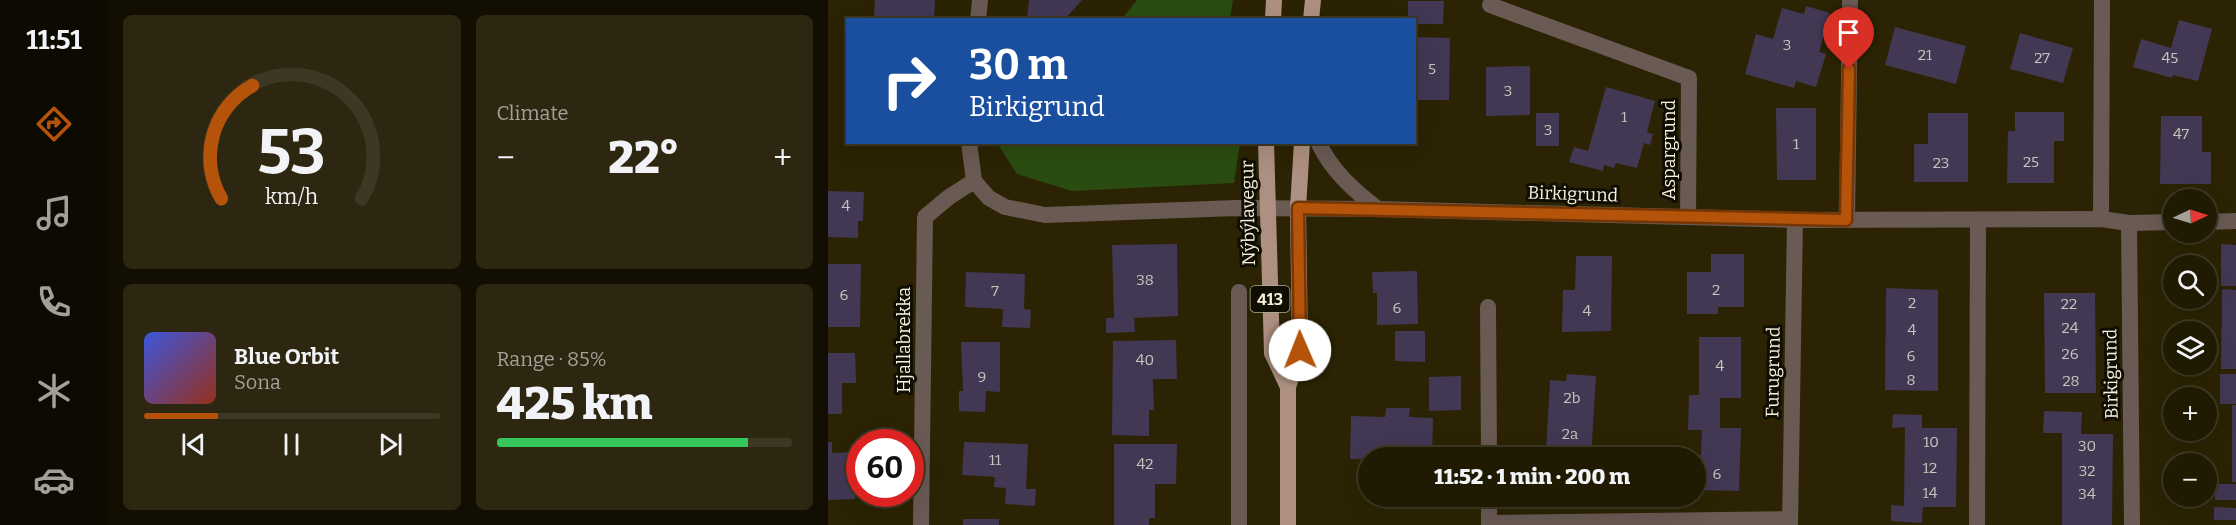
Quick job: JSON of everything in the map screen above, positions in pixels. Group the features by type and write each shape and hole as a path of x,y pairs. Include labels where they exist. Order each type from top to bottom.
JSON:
{"main road":[{"path":"1273,18 1275,0"},
{"path":"1311,18 1313,0"},
{"name":"Nýbýlavegur","path":"1266,144 1266,208 1272,353 1288,387"},
{"name":"Nýbýlavegur","path":"1288,525 1288,387 1300,350 1298,208 1302,144"}],"street":[{"path":"978,18 980,0"},
{"path":"1846,220 1850,0"},
{"path":"2101,219 2102,0"},
{"name":"Aspargrund","path":"1490,5 1689,78 1688,217"},
{"path":"969,144 974,181 989,198 1005,207 1045,215 1298,208"},
{"path":"1319,144 1326,160 1339,176 1378,209"},
{"name":"Hjallabrekka","path":"921,525 925,217 949,197 974,181"},
{"name":"Birkigrund","path":"1298,208 1795,220 2101,219 2129,223 2163,222"},
{"name":"Furugrund","path":"1790,522 1795,220"},
{"path":"1977,525 1978,220"},
{"path":"2217,222 2236,221"},
{"name":"Birkigrund","path":"2129,223 2132,525"},
{"name":"Nýbýlavegur","path":"1239,292 1239,525"},
{"path":"1488,307 1489,447"},
{"path":"1489,507 1488,524 1790,522"}],"green space":[{"path":"1137,0 1233,0 1230,18 1123,18"},
{"path":"998,144 1240,144 1234,183 1072,191 1017,174"}],"building":[{"path":"875,0 935,0 934,18 874,18"},
{"path":"1029,0 1082,0 1066,18 1027,18"},
{"path":"1408,1 1444,1 1443,24 1416,24 1416,18 1408,18"},
{"path":"1806,6 1830,13 1819,52 1826,54 1816,87 1796,81 1794,88 1745,74 1756,34 1773,39 1782,8 1804,14"},
{"path":"2179,20 2212,29 2198,81 2173,75 2172,78 2133,67 2141,39 2171,48"},
{"path":"1895,27 1966,46 1956,84 1885,65"},
{"path":"2020,33 2073,48 2063,83 2010,69"},
{"path":"1416,37 1450,38 1449,100 1416,100"},
{"path":"1530,66 1530,115 1486,116 1486,67"},
{"path":"1606,87 1655,101 1647,132 1653,134 1650,145 1644,143 1637,168 1616,163 1614,168 1604,165 1603,171 1569,162 1574,147 1588,151"},
{"path":"1776,108 1816,108 1816,180 1777,180"},
{"path":"2015,112 2064,112 2064,141 2054,141 2054,183 2007,183 2008,131 2015,131"},
{"path":"1536,113 1559,113 1559,146 1536,146"},
{"path":"1928,113 1968,113 1968,182 1914,182 1914,144 1928,144"},
{"path":"2161,116 2202,116 2202,152 2211,152 2211,184 2160,184"},
{"path":"828,191 864,192 863,221 858,221 858,238 828,237"},
{"path":"1177,244 1178,316 1134,318 1135,332 1106,333 1106,318 1114,318 1112,245"},
{"path":"2221,244 2236,245 2236,286 2221,286"},
{"path":"1711,254 1744,254 1744,307 1718,307 1718,314 1687,314 1687,272 1711,272"},
{"path":"1576,256 1612,256 1611,331 1562,332 1563,290 1575,290"},
{"path":"828,264 861,264 860,327 828,327"},
{"path":"1417,271 1418,324 1377,325 1377,293 1373,293 1372,272"},
{"path":"966,272 1025,274 1024,309 1031,310 1030,328 1002,327 1003,309 965,307"},
{"path":"1886,288 1938,290 1938,391 1885,390"},
{"path":"2222,289 2236,290 2236,369 2221,369"},
{"path":"2044,293 2095,293 2096,393 2045,393"},
{"path":"1395,331 1425,331 1425,362 1395,361"},
{"path":"1699,337 1741,337 1741,398 1720,398 1720,428 1741,428 1739,491 1706,490 1706,447 1701,447 1702,430 1688,430 1689,395 1699,395"},
{"path":"1176,340 1177,379 1153,379 1154,410 1149,410 1149,436 1112,435 1113,341"},
{"path":"961,342 1000,342 1000,392 986,391 985,412 959,411 959,391 963,391"},
{"path":"828,353 855,353 856,383 842,383 842,414 828,414"},
{"path":"1567,374 1596,376 1592,447 1546,447 1550,380 1566,381"},
{"path":"2220,374 2236,374 2236,404 2220,404"},
{"path":"1461,376 1461,410 1429,411 1429,377"},
{"path":"2232,405 2236,405 2236,482 2232,482"},
{"path":"1386,408 1410,408 1409,417 1433,418 1432,447 1358,447 1358,459 1350,459 1351,416 1385,417"},
{"path":"2044,411 2082,412 2081,434 2113,434 2112,525 2062,525 2062,433 2043,433"},
{"path":"1893,414 1922,415 1922,428 1957,428 1956,507 1923,507 1922,523 1891,521 1891,505 1904,506 1905,427 1892,428"},
{"path":"828,442 832,442 832,453 846,452 846,499 828,500"},
{"path":"964,442 1028,444 1026,489 1036,489 1035,506 1005,504 1006,488 994,487 995,477 962,475"},
{"path":"1114,444 1177,444 1176,484 1155,484 1155,518 1149,518 1149,525 1114,525"},
{"path":"2217,484 2236,484 2236,500 2217,500"},
{"path":"2214,507 2236,508 2236,520 2214,520"},
{"path":"963,519 999,519 999,525 963,525"}],"route":[{"path":"1300,350 1298,208 1846,220 1849,69"}]}
